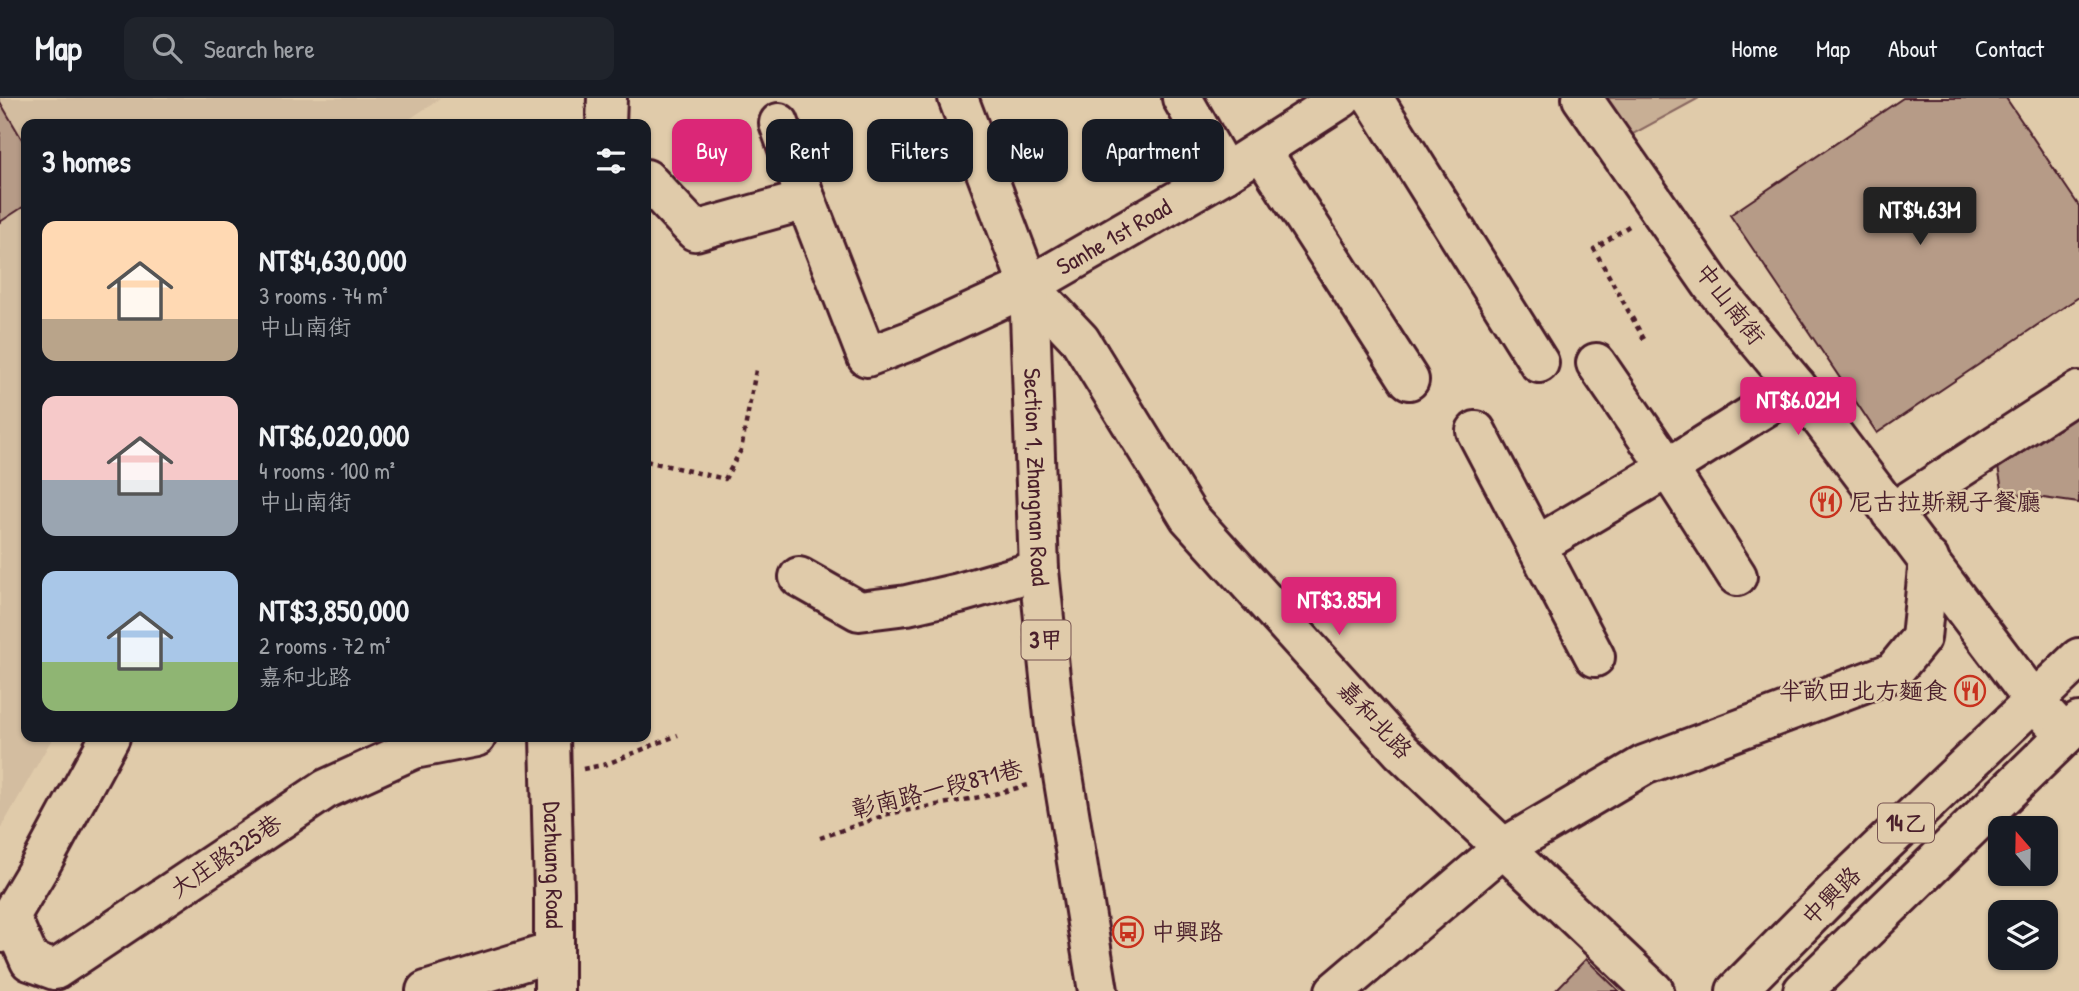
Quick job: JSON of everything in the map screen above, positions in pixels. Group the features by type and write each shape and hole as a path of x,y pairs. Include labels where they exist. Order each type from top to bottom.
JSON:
{"street":[{"path":"606,119 607,98"},
{"name":"Section 1, Zhangnan Road","path":"958,98 1029,286 1038,570 1055,726 1098,991"},
{"path":"1182,98 1225,173"},
{"name":"Sanhe 1st Road","path":"806,200 867,357 912,340 1029,286 1225,173 1342,98"},
{"path":"1373,98 1539,363"},
{"name":"中山南街","path":"1582,98 1712,285 1797,387 2035,701 2072,729"},
{"path":"1261,150 1409,380"},
{"path":"651,184 695,230 806,200 800,182"},
{"name":"嘉和北路","path":"1029,286 1080,340 1189,517 1401,751 1654,991"},
{"path":"1596,363 1737,576"},
{"path":"1536,546 1797,387"},
{"path":"1891,513 2079,391"},
{"path":"1476,431 1595,657"},
{"path":"1335,991 1503,848 1644,765 1893,672 1921,638 1929,559"},
{"path":"799,577 859,611 933,599 1038,570"},
{"name":"中興路","path":"1736,991 1842,884 2079,658"},
{"name":"中興路","path":"1803,991 2072,729"},
{"path":"5,924 107,742"},
{"name":"大庄路325巷","path":"5,924 30,961 55,970 326,789 414,749 450,742"},
{"name":"Dazhuang Road","path":"550,742 554,991"},
{"path":"426,991 553,952"}],"path":[{"path":"1646,341 1594,249 1658,207"},
{"path":"651,462 725,479 741,450 756,370"},
{"path":"551,775 607,764 678,735"},
{"name":"彰南路一段871巷","path":"820,838 888,814 991,795 1063,776"}],"shaded area":[{"path":"0,98 441,98 410,119 21,119 21,742 50,742 0,830"},
{"path":"1594,98 1699,98 1622,140"}],"building":[{"path":"1903,98 2006,98 2079,206 2079,297 1877,433 1730,215"},
{"path":"0,102 21,138 21,208 0,222"},
{"path":"2079,401 2079,503 2016,494 2002,489 1996,456"},
{"path":"1586,959 1619,991 1555,991"}],"place":[{"name":"尼古拉斯親子餐廳","path":"1826,502"},
{"name":"半畝田北方麵食","path":"1970,691"},
{"name":"中興路","path":"1128,932"}]}
